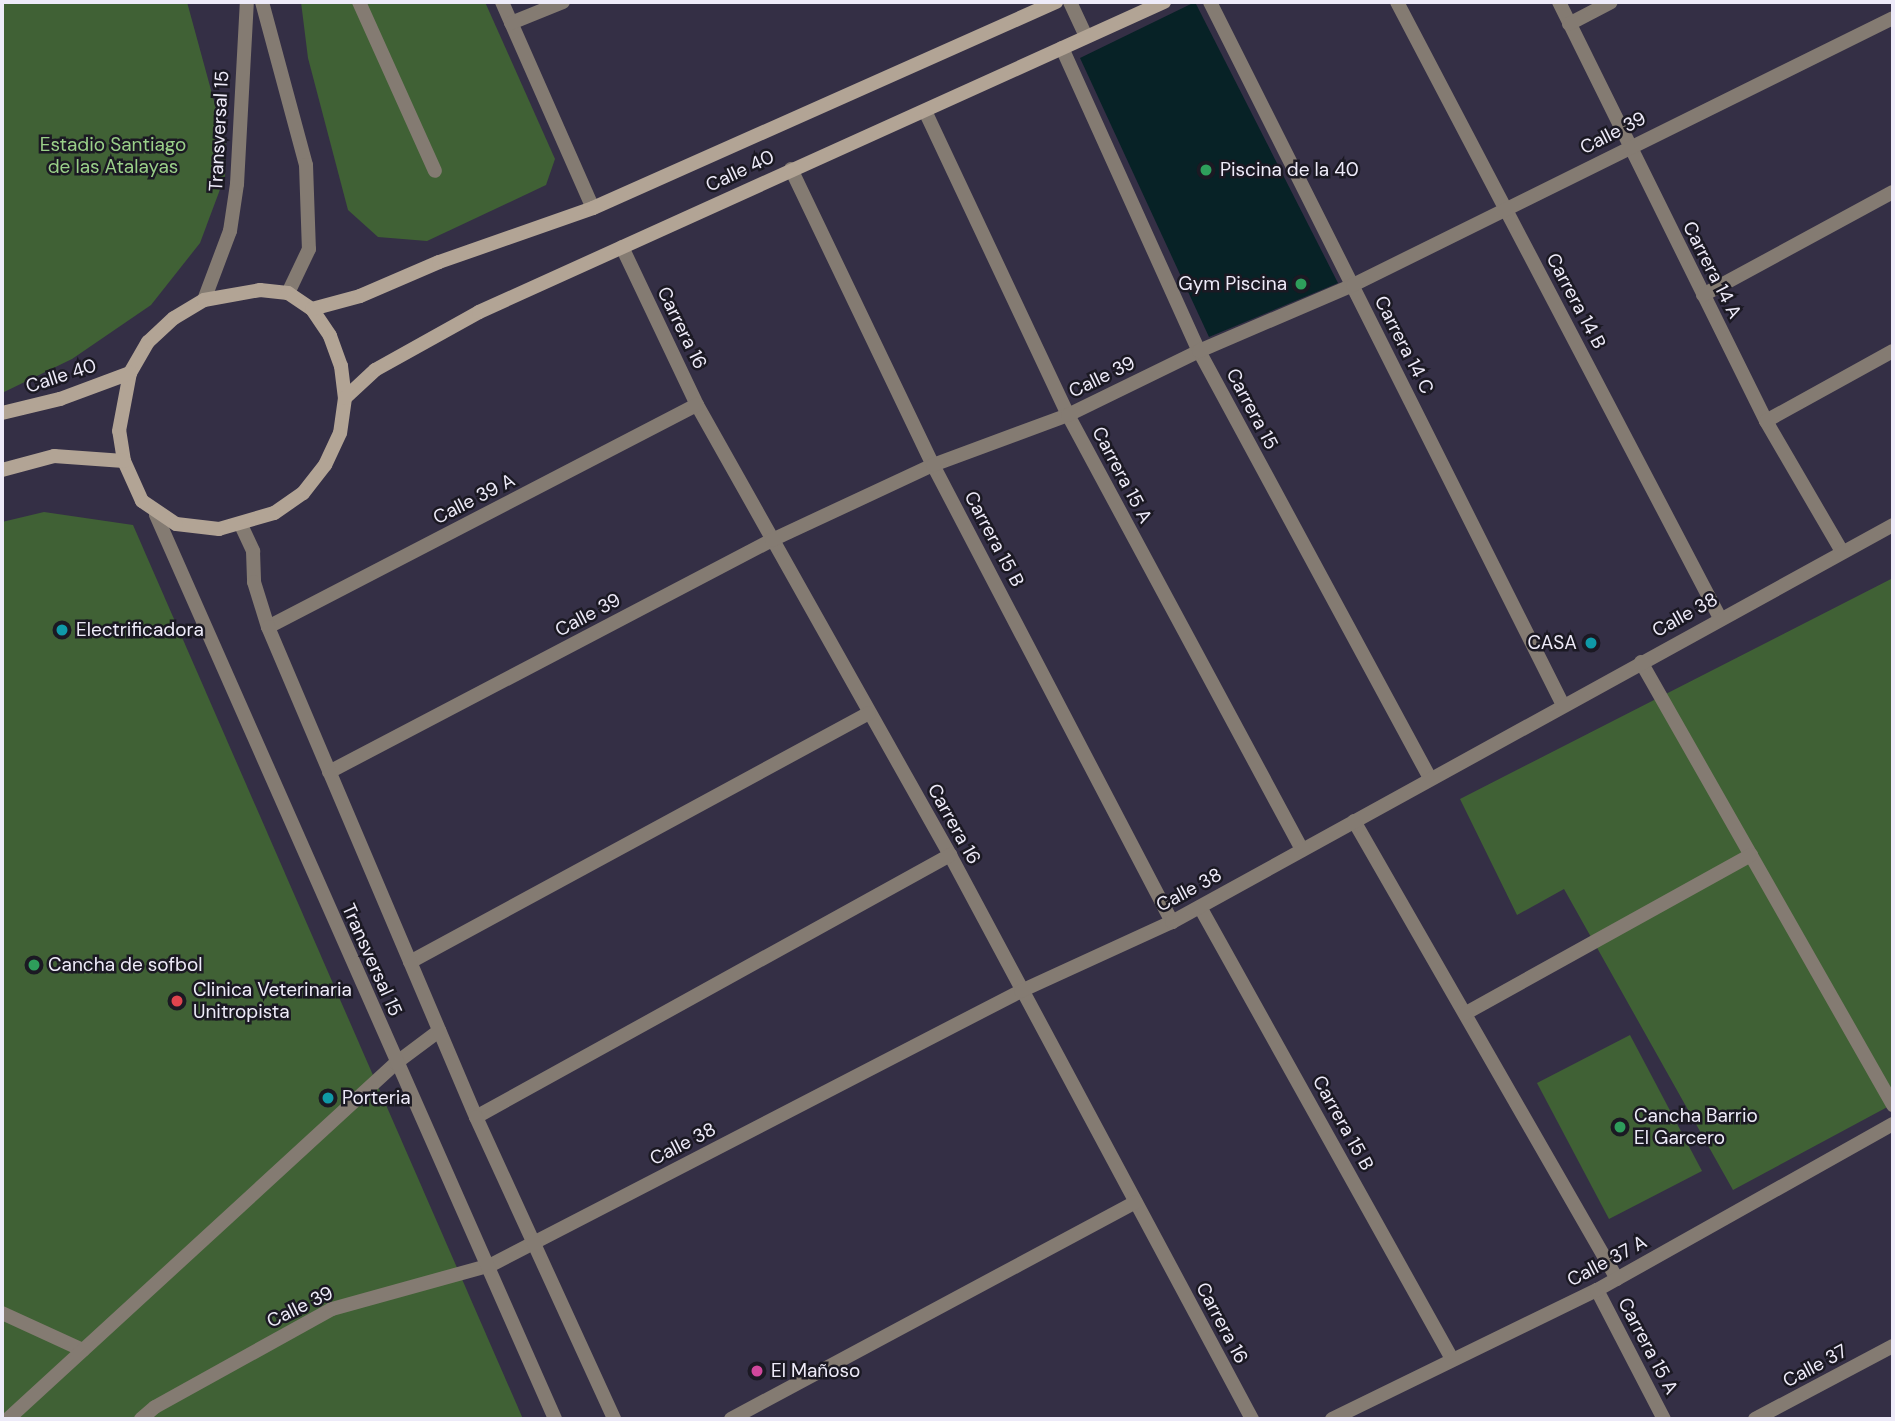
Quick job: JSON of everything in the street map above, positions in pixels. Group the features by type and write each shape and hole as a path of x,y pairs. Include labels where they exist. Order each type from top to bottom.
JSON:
{"main road":[{"name":"Calle 40","path":"312,309 360,296 439,262 593,208 1056,2"},
{"name":"Calle 40","path":"345,398 375,370 479,312 1164,2"},
{"path":"260,290 288,293 312,309 330,336 341,366 345,398 335,443 325,465 303,493 274,513 241,525 198,528 156,515 142,501 124,461 119,431 130,373 148,342 174,318 204,300 260,290"},
{"name":"Calle 40","path":"2,413 60,399 130,373"},
{"path":"2,470 54,456 124,461"}],"street":[{"name":"Transversal 15","path":"204,300 230,231 237,184 247,2"},
{"path":"262,2 306,165 309,249 288,293"},
{"path":"359,2 435,171"},
{"path":"502,2 593,208"},
{"path":"511,23 563,2"},
{"path":"1070,2 1086,37"},
{"name":"Carrera 14 C","path":"1210,2 1563,705"},
{"name":"Carrera 14 B","path":"1397,2 1720,618"},
{"name":"Carrera 14 A","path":"1559,2 1627,146 1766,421 1841,550"},
{"path":"1569,24 1611,2"},
{"name":"Calle 39","path":"329,772 772,540 933,465 1068,415 1199,351 1353,285 1506,210 1627,146 1893,19"},
{"name":"Carrera 15","path":"1062,48 1199,351 1430,779"},
{"name":"Carrera 15 A","path":"925,111 1068,415 1302,850"},
{"name":"Carrera 15 B","path":"791,169 933,465 1172,922"},
{"path":"1703,295 1893,192"},
{"name":"Carrera 16","path":"622,247 697,405 950,856 1252,1419"},
{"path":"1766,421 1893,351"},
{"name":"Calle 39 A","path":"268,627 697,405"},
{"name":"Transversal 15","path":"156,515 396,1063 491,1265 555,1419"},
{"name":"Transversal 15","path":"241,525 253,551 254,582 268,627 476,1117 536,1242 614,1419"},
{"name":"Calle 38","path":"491,1265 1021,991 1172,922 1841,550 1893,525"},
{"path":"1641,662 1893,1105"},
{"path":"410,962 869,713"},
{"path":"1354,821 1617,1279"},
{"path":"1466,1013 1751,855"},
{"path":"476,1117 950,856"},
{"name":"Carrera 15 B","path":"1200,907 1452,1359"},
{"path":"8,1419 396,1063 439,1031"},
{"name":"Calle 37 A","path":"1332,1419 1597,1290 1893,1124"},
{"path":"731,1419 1136,1202"},
{"name":"Calle 39","path":"141,1419 155,1407 332,1309 491,1265"},
{"name":"Carrera 15 A","path":"1597,1290 1664,1419"},
{"path":"2,1312 83,1350"},
{"name":"Calle 37","path":"1755,1419 1892,1350"}],"green space":[{"name":"Estadio Santiago de las Atalayas","path":"2,2 187,2 226,145 225,176 200,243 151,305 72,359 2,393"},
{"path":"301,2 485,2 555,159 546,185 427,241 378,237 348,210 308,58"},
{"path":"44,512 133,525 523,1419 2,1419 2,522"},
{"path":"1893,578 1893,1104 1733,1190 1564,889 1517,915 1460,799"},
{"name":"Cancha Barrio El Garcero","path":"1630,1035 1702,1171 1609,1219 1537,1083"}],"shaded area":[{"name":"Piscina de la 40","path":"1195,2 1338,283 1209,337 1080,58"}],"place":[{"name":"Piscina de la 40","path":"1206,170"},
{"name":"Gym Piscina","path":"1301,284"},
{"name":"Electrificadora","path":"62,630"},
{"name":"CASA","path":"1591,643"},
{"name":"Cancha de sofbol","path":"34,965"},
{"name":"Clinica Veterinaria Unitropista","path":"177,1001"},
{"name":"Porteria","path":"328,1098"},
{"name":"Cancha Barrio El Garcero","path":"1620,1127"},
{"name":"El Mañoso","path":"757,1371"}]}
